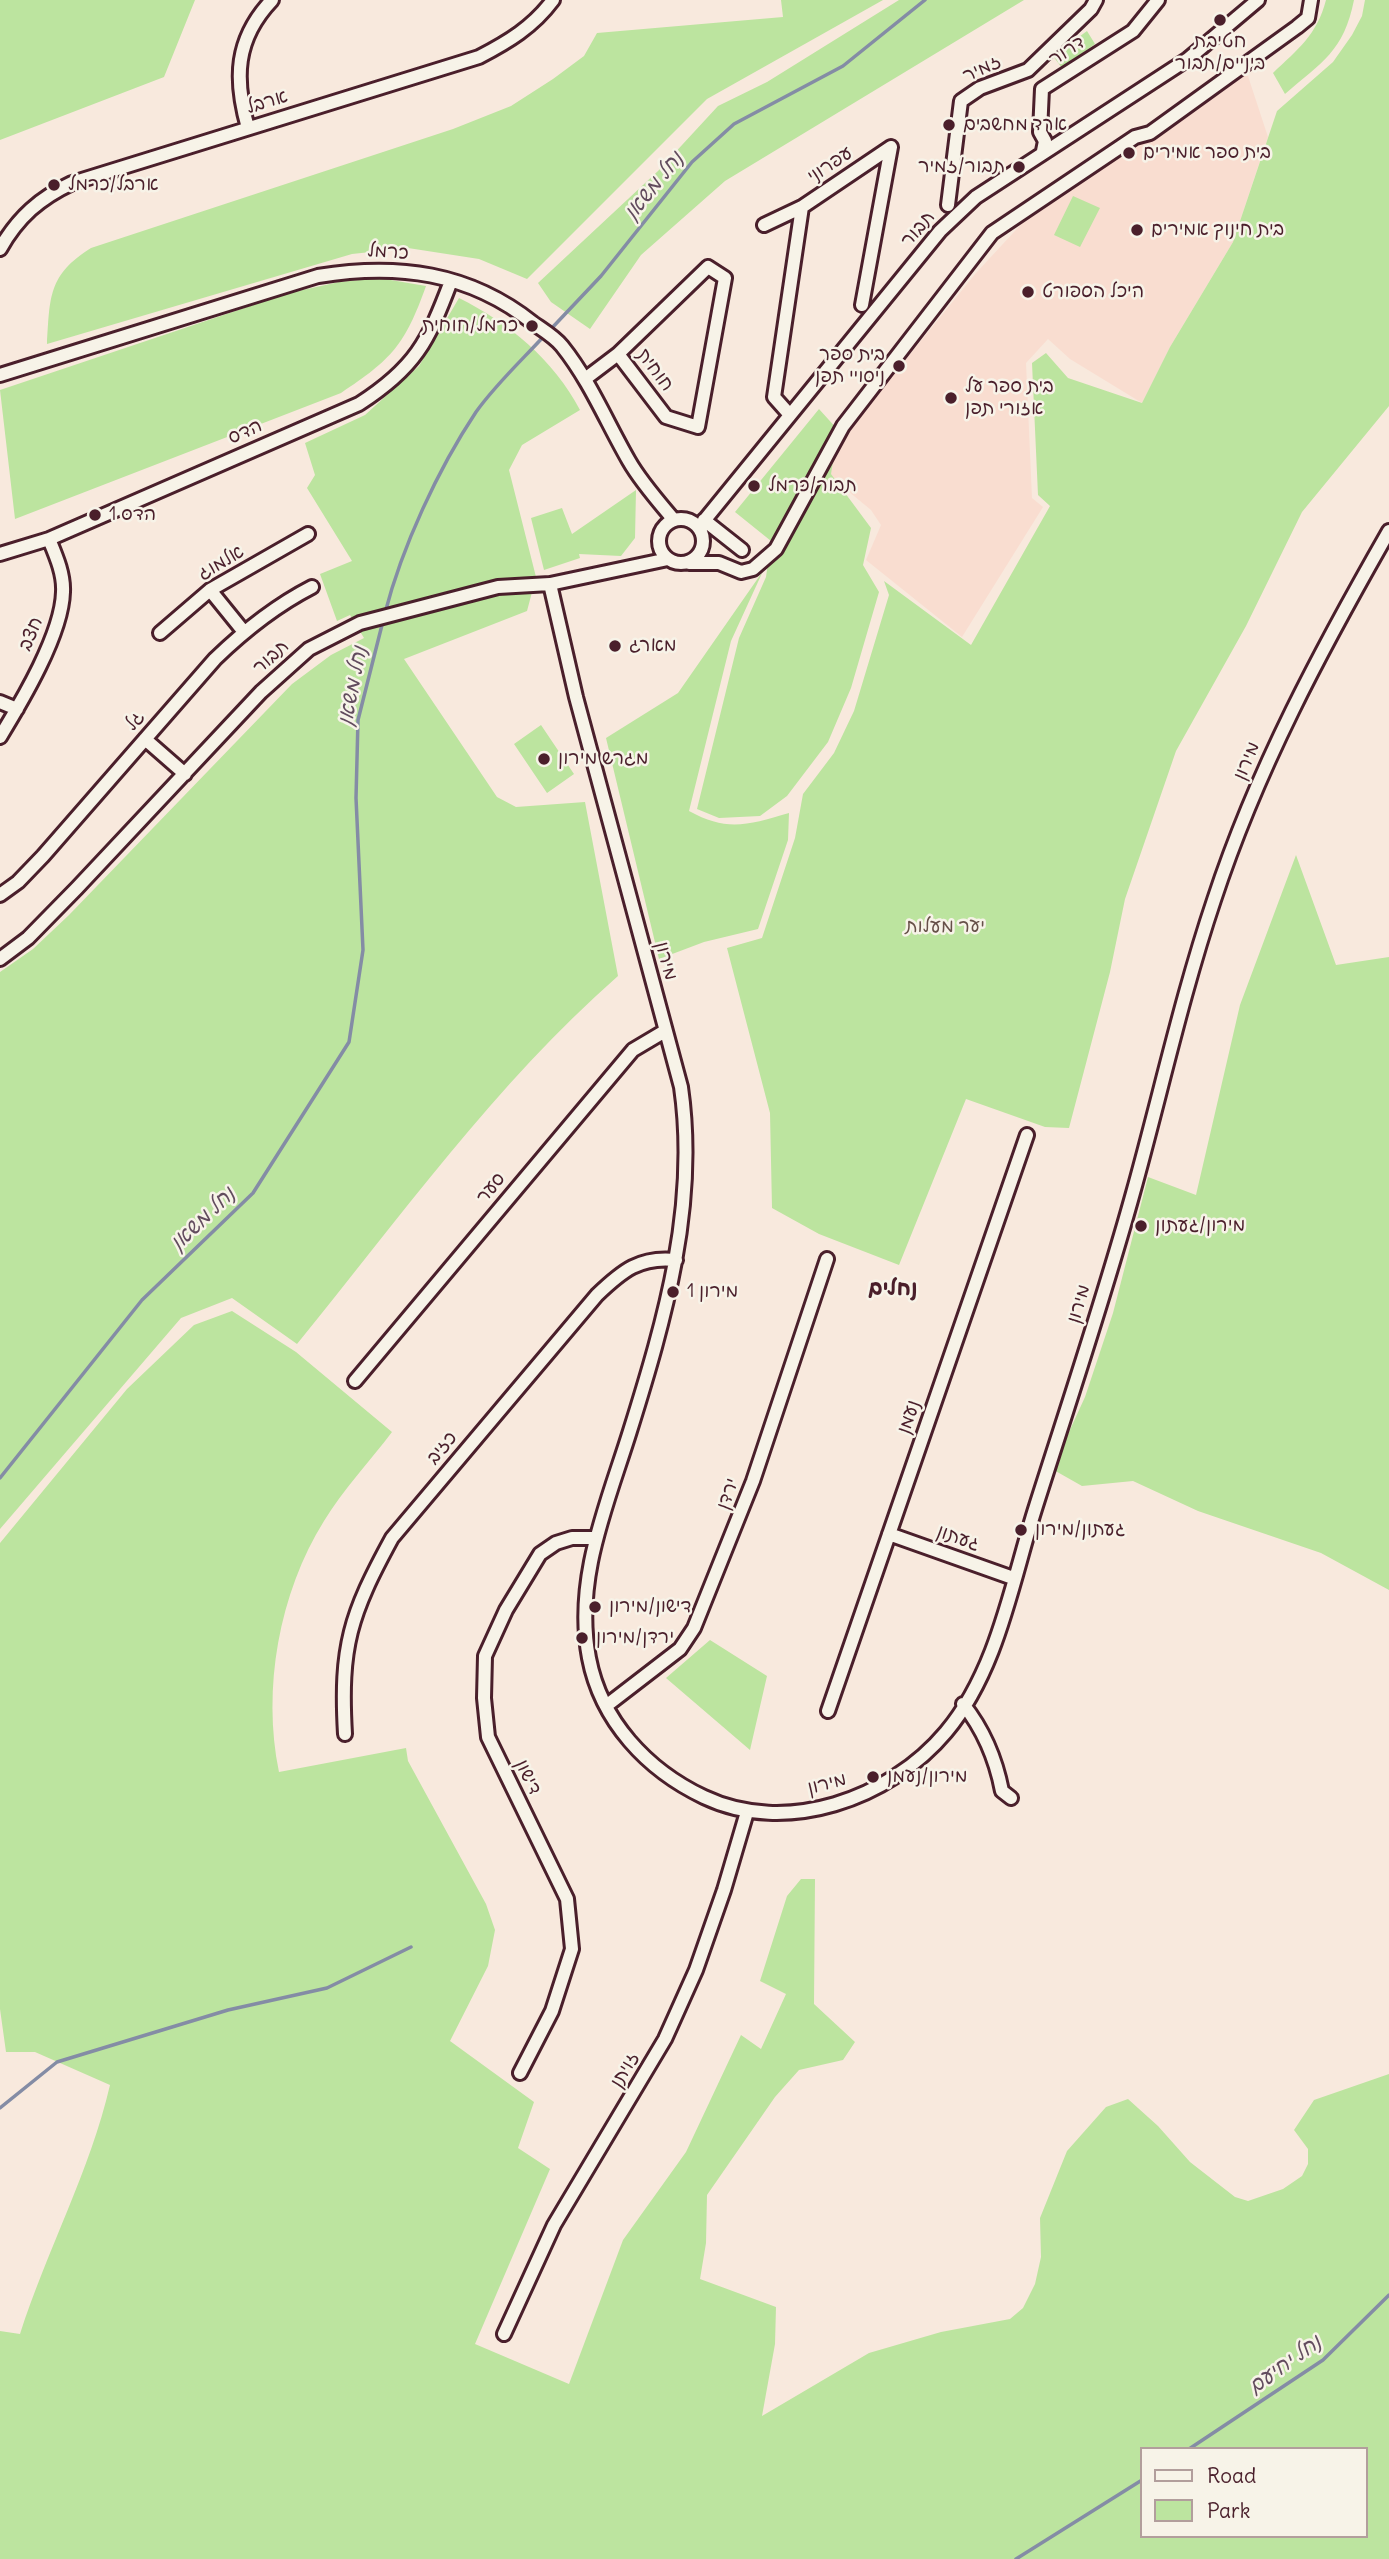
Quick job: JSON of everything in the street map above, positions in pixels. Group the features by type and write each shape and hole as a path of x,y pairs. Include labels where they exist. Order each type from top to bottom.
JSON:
{"street":[{"path":"248,128 238,94 240,56 251,28 272,0"},
{"name":"ארבל","path":"0,249 24,213 49,194 72,183 479,57 511,41 532,24 553,0"},
{"name":"זמיר","path":"948,205 961,101 980,88 1028,69 1091,9 1096,0"},
{"name":"דרור","path":"1043,151 1045,141 1040,132 1042,89 1133,31 1158,0"},
{"name":"תבור","path":"1228,24 1244,0"},
{"name":"תבור","path":"701,523 940,231 976,197 1188,59 1258,0"},
{"path":"742,550 701,523 687,520 674,520 660,535 660,548 668,559 719,564 741,572 753,569 776,549 843,426 992,233 1135,137 1150,133 1308,18 1311,1"},
{"path":"1028,69 1042,89"},
{"name":"עפרוני","path":"790,415 774,397 802,207 891,146 862,304"},
{"path":"764,225 802,207"},
{"name":"חוחית","path":"708,267 724,278 698,427 666,417 618,354 708,267"},
{"name":"כרמל","path":"0,376 318,276 363,269 396,270 451,281 481,289 506,302 561,344 585,379 631,465 674,520"},
{"name":"הדס","path":"0,554 49,539 369,398 388,385 413,360 432,332 451,281"},
{"path":"585,379 618,354"},
{"path":"701,523 704,540 719,564"},
{"name":"מירון","path":"550,584 681,1087 687,1130 687,1181 676,1260 660,1333 596,1538 585,1596 585,1630 590,1664 606,1706 637,1751 666,1776 701,1796 747,1812 819,1807 884,1786 915,1762 948,1729 989,1660 1131,1202 1214,900 1269,758 1319,654 1389,531"},
{"name":"אלמוג","path":"160,634 210,590 309,534"},
{"name":"חצב","path":"0,737 17,709 59,616 63,591 60,567 49,539"},
{"path":"689,563 700,554 704,540"},
{"name":"תבור","path":"0,960 28,938 261,692 309,649 360,623 498,587 550,584 668,559"},
{"name":"גל","path":"0,895 43,856 145,739 244,632 286,601 312,587"},
{"path":"210,590 244,632"},
{"path":"0,702 17,709"},
{"path":"145,739 185,774"},
{"name":"סער","path":"355,1381 633,1050 665,1031"},
{"name":"נעמן","path":"828,1711 1027,1135"},
{"name":"כזיב","path":"345,1734 342,1678 350,1627 367,1584 392,1538 613,1280 641,1261 655,1258 676,1260"},
{"name":"ירדן","path":"606,1706 680,1649 694,1628 753,1481 827,1259"},
{"name":"געתון","path":"889,1534 1013,1578"},
{"name":"דישון","path":"520,2073 552,2011 572,1948 567,1899 488,1737 484,1698 485,1656 506,1610 540,1554 556,1543 572,1538 596,1538"},
{"path":"963,1704 979,1724 999,1773 1002,1791 1011,1798"},
{"name":"זויתן","path":"504,2334 554,2225 665,2039 712,1925 747,1812"}],"shaded area":[{"path":"1246,70 1268,137 1233,242 1170,347 1142,403 1070,359 1048,339 1026,363 1032,498 1043,507 962,637 866,560 881,525 871,510 825,472 846,433 976,273 1027,218 1026,213 1168,128"}],"green space":[{"path":"0,0 195,0 164,77 0,140"},
{"path":"781,0 883,0 707,99 527,279 479,259 408,248 352,254 47,344 51,300 59,278 66,268 91,248 453,129 511,106 584,56 597,33 783,17"},
{"path":"899,0 1024,0 725,181 641,255 590,329 551,302 538,283 658,171 718,106 767,82"},
{"path":"1326,0 1354,0 1344,32 1330,54 1285,94 1273,73 1312,32"},
{"name":"יער מעלות","path":"1365,0 1389,0 1389,406 1302,512 1246,626 1176,751 1125,899 1110,972 1069,1128 1045,1127 966,1099 899,1265 819,1234 772,1208 770,1113 727,948 762,938 795,838 803,794 834,753 854,711 889,595 884,581 971,645 1050,506 1038,495 1032,363 1046,353 1068,378 1142,403 1170,347 1233,242 1277,111 1333,62 1362,16"},
{"path":"1087,31 1095,44 1062,68 1053,56"},
{"path":"1073,196 1100,208 1080,247 1054,235"},
{"path":"379,278 426,286 411,323 395,349 373,370 341,393 15,519 0,390 289,293 339,282"},
{"path":"459,298 495,319 528,344 557,374 580,410 522,445 509,470 536,577 527,611 404,659 497,797 516,807 585,802 618,976 573,1017 490,1106 297,1344 232,1298 181,1318 0,1529 0,972 33,949 69,915 292,684 331,655 364,638 350,615 337,621 320,574 352,561 307,488 315,475 305,443 365,415 419,366"},
{"path":"819,409 838,430 831,474 871,528 863,565 879,592 851,688 828,742 787,796 760,816 719,818 697,809 739,638 766,577 771,541 735,512"},
{"path":"636,490 635,538 621,556 579,554 580,558 544,570 531,518 562,508 572,534"},
{"path":"763,571 731,641 689,811 727,824 761,821 789,813 788,840 758,929 704,942 659,959 606,738 678,693"},
{"name":"מגרש מירון","path":"541,725 574,774 547,793 514,744"},
{"path":"1296,855 1336,965 1389,957 1389,1590 1321,1553 1198,1511 1133,1481 1082,1486 1052,1469 1085,1397 1113,1313 1148,1177 1196,1195 1240,1005"},
{"path":"232,1311 296,1352 392,1432 331,1509 308,1549 296,1579 278,1642 274,1675 274,1740 279,1772 406,1748 408,1761 486,1904 495,1930 488,1966 450,2041 534,2102 518,2148 550,2169 475,2344 569,2384 623,2240 686,2152 741,2035 761,2049 786,1994 760,1981 787,1896 801,1879 815,1879 814,2004 855,2042 843,2060 799,2070 775,2097 707,2195 706,2243 700,2279 776,2307 775,2344 762,2416 869,2353 941,2332 1010,2319 1023,2308 1035,2284 1041,2257 1040,2218 1067,2151 1106,2107 1128,2099 1158,2126 1190,2162 1235,2197 1248,2201 1283,2189 1302,2176 1308,2164 1308,2149 1294,2130 1314,2100 1389,2074 1389,2559 0,2559 0,2331 20,2334 80,2179 110,2085 35,2052 6,2052 0,2009 0,1543 127,1389 194,1325"},
{"path":"710,1640 767,1676 750,1750 666,1678"}],"waterway":[{"name":"נחל משאן","path":"550,330 601,276 692,162 734,124 843,66 925,0"},
{"name":"נחל משאן","path":"385,613 411,535 448,458 476,412 545,335"},
{"name":"נחל משאן","path":"0,1478 142,1300 253,1193 349,1042 363,950 356,798 358,720 383,621"},
{"path":"0,2108 57,2062 228,2010 327,1988 411,1947"},
{"name":"נחל יחיעם","path":"1192,2447 1323,2360 1389,2295"},
{"name":"נחל יחיעם","path":"1016,2559 1140,2481"}],"place":[{"name":"חטיבת ביניים/תבור","path":"1220,20"},
{"name":"ארד מחשבים","path":"949,125"},
{"name":"בית ספר אמירים","path":"1129,153"},
{"name":"תבור/זמיר","path":"1019,167"},
{"name":"ארבל/כרמל","path":"54,185"},
{"name":"בית חינוך אמירים","path":"1137,230"},
{"name":"היכל הספורט","path":"1028,292"},
{"name":"כרמל/חוחית","path":"532,326"},
{"name":"בית ספר ניסויי תפן","path":"899,366"},
{"name":"בית ספר על אזורי תפן","path":"951,398"},
{"name":"תבור/כרמל","path":"754,486"},
{"name":"הדס 1","path":"95,515"},
{"name":"מארג","path":"615,646"},
{"name":"מגרש מירון","path":"544,759"},
{"name":"מירון/געתון","path":"1141,1226"},
{"name":"מירון 1","path":"673,1292"},
{"name":"געתון/מירון","path":"1021,1530"},
{"name":"דישון/מירון","path":"595,1607"},
{"name":"ירדן/מירון","path":"582,1638"},
{"name":"מירון/נעמן","path":"873,1777"}],"district":[{"name":"נחלים","path":"893,1289"}]}
